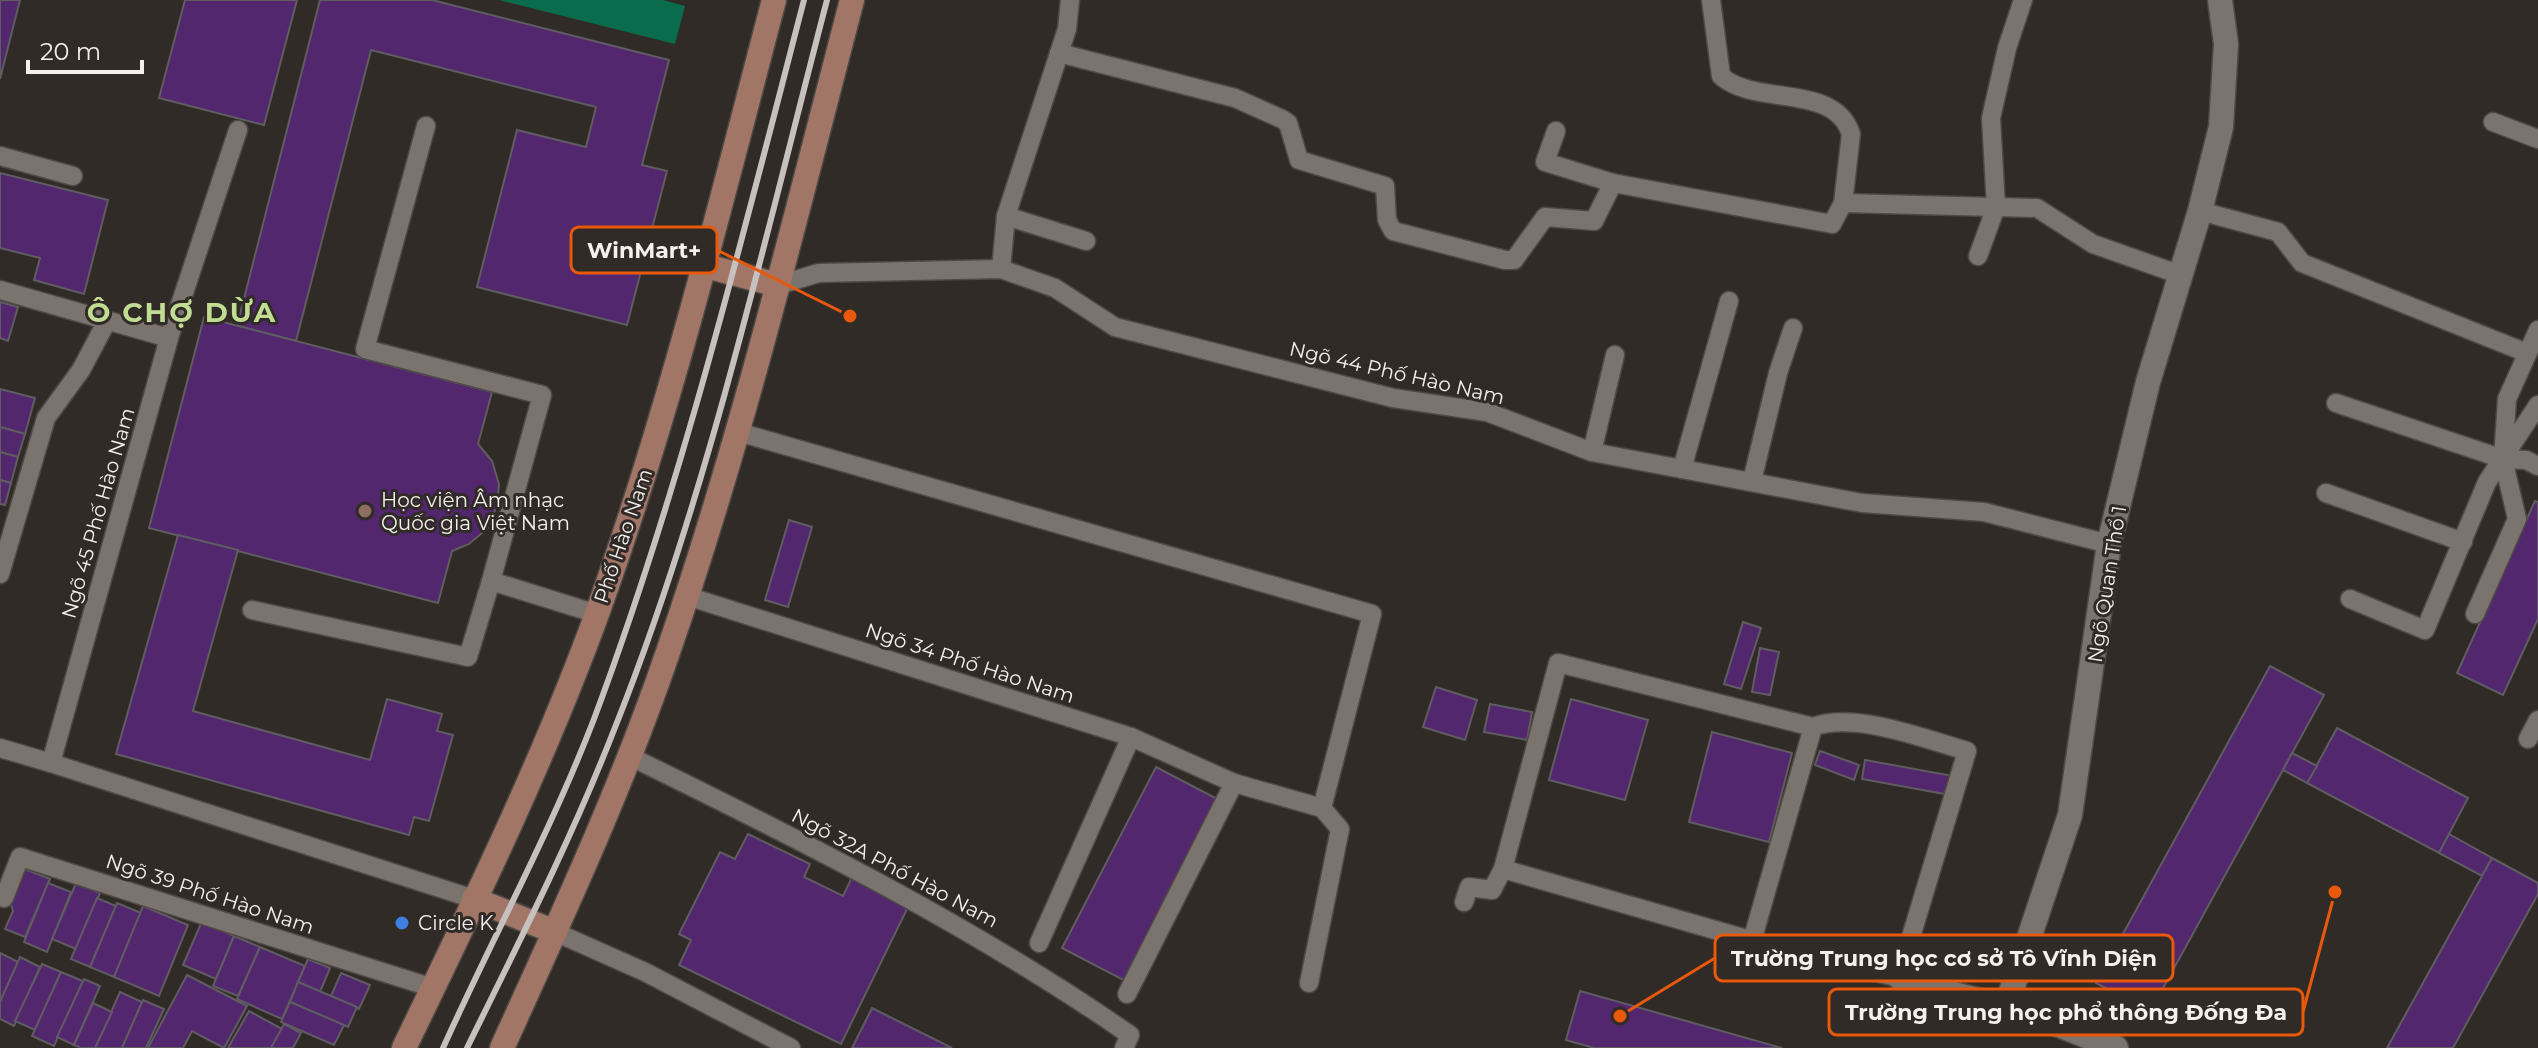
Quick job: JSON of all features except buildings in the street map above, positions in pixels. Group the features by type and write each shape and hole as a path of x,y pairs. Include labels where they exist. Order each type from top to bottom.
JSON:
{"main road":[{"path":"502,1048 629,756 687,596 738,432 852,0"},
{"name":"Phố Hào Nam","path":"404,1048 474,899 597,614 649,461 771,1"},
{"path":"702,265 778,285"},
{"path":"474,899 555,932"}],"street":[{"name":"Ngõ Quan Thổ 1","path":"2007,1004 2070,815 2109,544 2148,382 2178,274 2200,211 2221,127 2226,44 2220,0"},
{"path":"2007,1004 2116,1048"}],"lane":[{"path":"1001,269 1006,216 1067,29 1070,0"},
{"path":"1556,131 1545,162 1613,183 1832,224 1843,203 1851,134 1848,123 1830,107 1735,85 1721,76 1711,0"},
{"path":"1978,256 1996,207 1991,118 2007,48 2023,0"},
{"path":"1059,53 1235,98 1282,119 1288,123 1299,160 1385,186 1387,220 1393,231 1505,260 1514,260 1545,217 1594,221 1613,183"},
{"path":"2493,122 2538,139"},
{"path":"252,610 468,657 542,395 365,349 426,126"},
{"name":"Ngõ 45 Phố Hào Nam","path":"51,763 169,338 238,130"},
{"path":"0,156 73,176"},
{"path":"1843,203 2037,208 2093,244 2178,274"},
{"path":"2200,211 2278,232 2302,263 2527,353"},
{"path":"1006,216 1086,241"},
{"name":"Ngõ 44 Phố Hào Nam","path":"778,285 819,273 1001,269 1055,288 1115,327 1393,398 1487,412 1592,452 1862,503 1984,512 2109,544"},
{"path":"7,292 169,338"},
{"path":"1682,469 1729,301"},
{"path":"0,574 46,418 81,370 107,321"},
{"path":"1752,481 1778,373 1793,328"},
{"path":"2475,614 2517,519 2503,459 2507,399 2538,330"},
{"path":"1592,452 1615,355"},
{"path":"2336,403 2503,459 2526,460 2538,466"},
{"path":"2350,599 2425,630 2487,482 2538,405"},
{"path":"738,432 1372,614 1322,808 1340,829 1309,983"},
{"path":"2326,493 2463,542"},
{"path":"491,581 597,614"},
{"name":"Ngõ 34 Phố Hào Nam","path":"687,596 1131,737 1234,783 1322,808"},
{"path":"1464,902 1469,887 1492,890 1503,869 1558,663 1813,727 1829,721 1895,730 1967,751 1898,980"},
{"path":"2528,739 2538,720"},
{"path":"1752,941 1813,727"},
{"path":"1039,943 1131,737"},
{"path":"0,748 474,899"},
{"name":"Ngõ 32A Phố Hào Nam","path":"629,756 830,856 996,947 1127,1042"},
{"path":"1127,994 1234,783"},
{"name":"Ngõ 39 Phố Hào Nam","path":"0,896 4,898 20,857 433,988"},
{"path":"1503,869 1752,941 1898,980 2007,1004"},
{"path":"555,932 645,972 791,1048"}],"green space":[{"path":"499,0 663,0 685,6 675,44"}],"railway":[{"path":"443,1048 577,761 626,631 683,452 804,0"},
{"path":"467,1048 580,811 648,641 732,369 827,0"}],"place":[{"name":"WinMart+","path":"850,316"},
{"name":"Học viện Âm nhạc Quốc gia Việt Nam","path":"365,511"},
{"name":"Trường Trung học phổ thông Đống Đa","path":"2335,892"},
{"name":"Circle K","path":"402,923"},
{"name":"Trường Trung học cơ sở Tô Vĩnh Diện","path":"1620,1016"}],"district":[{"name":"Ô CHỢ DỪA","path":"182,312"}]}
